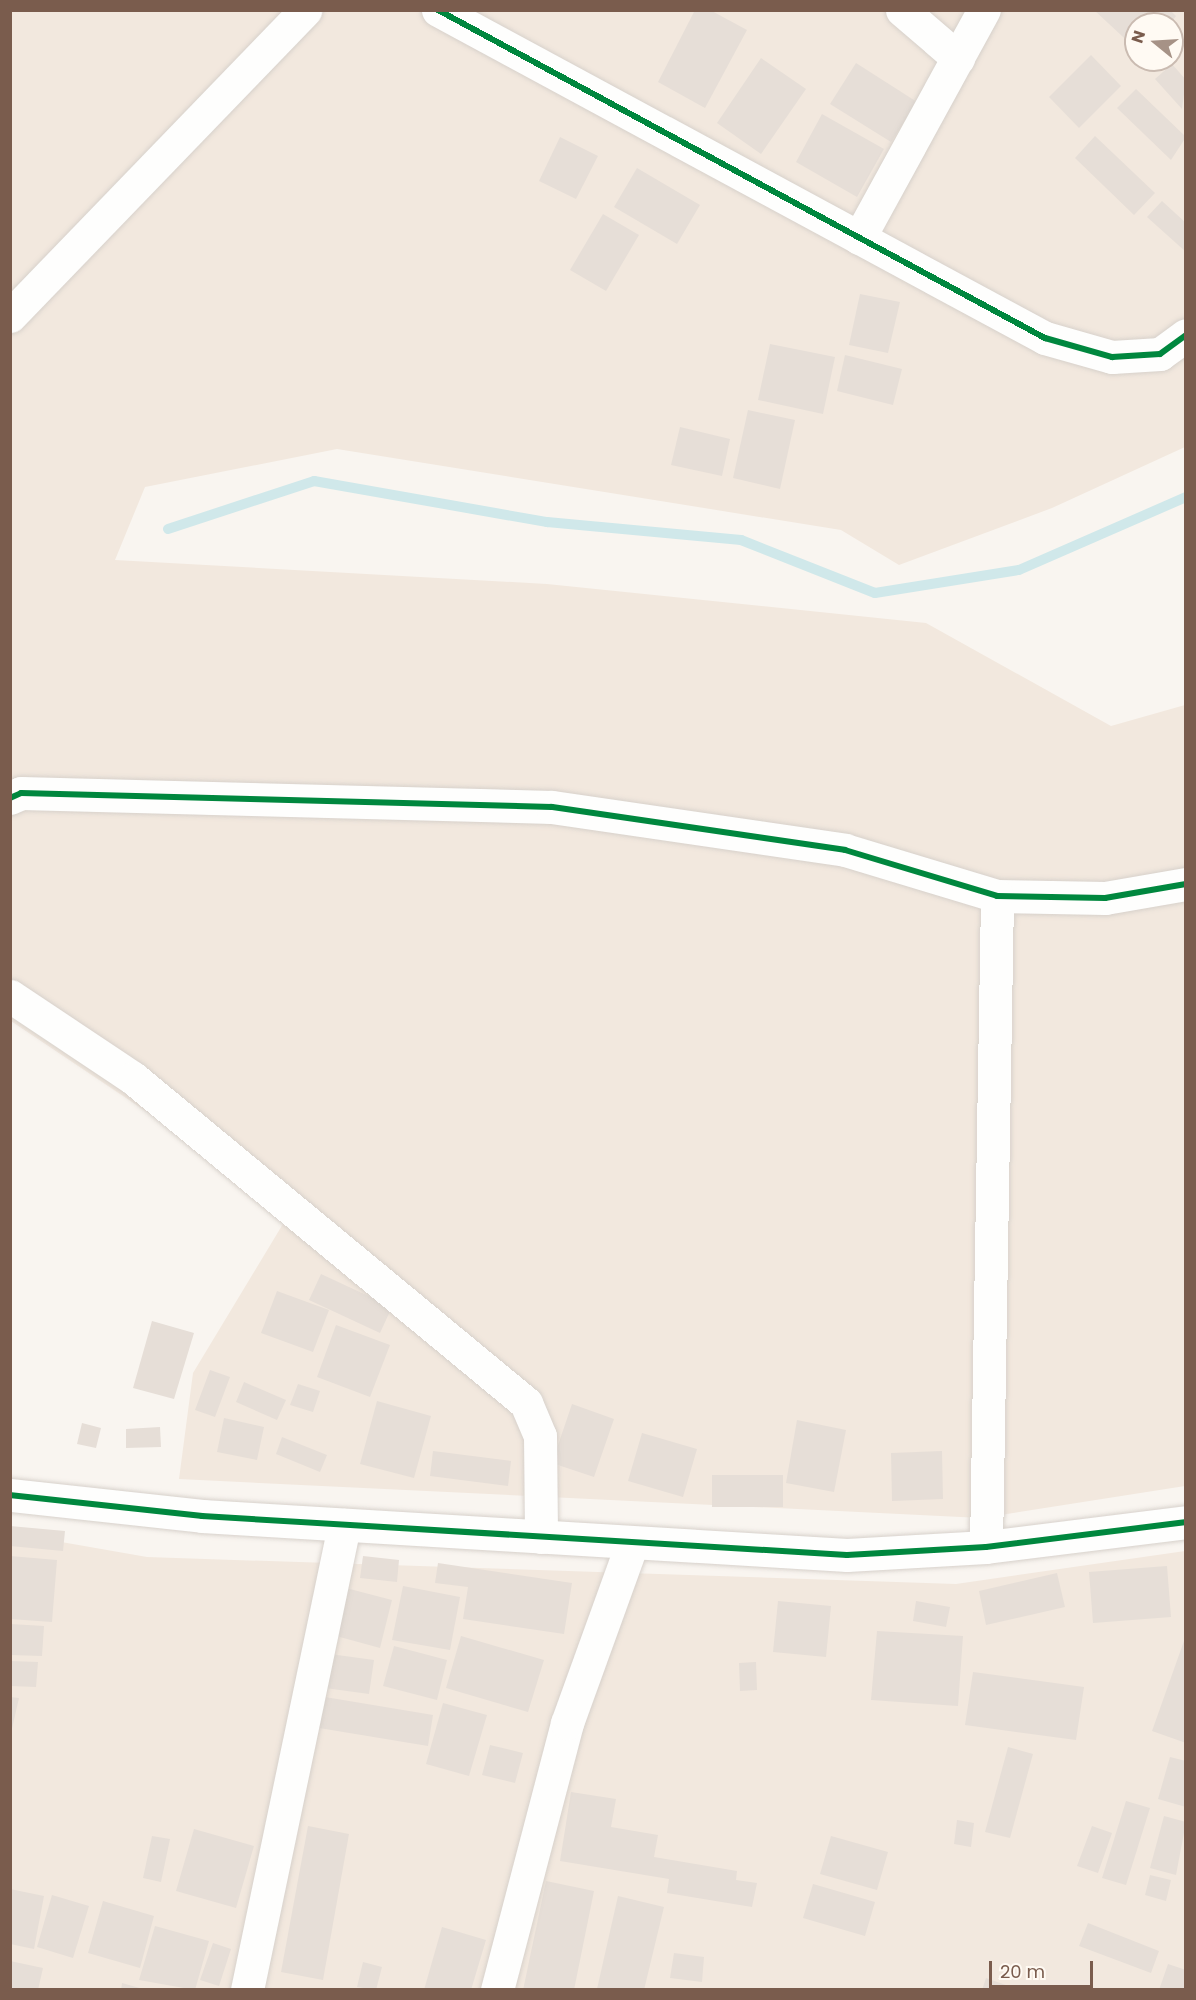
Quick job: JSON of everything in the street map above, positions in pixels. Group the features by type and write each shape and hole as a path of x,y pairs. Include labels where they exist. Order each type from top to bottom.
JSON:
{"street":[{"path":"10,316 305,10"},
{"path":"438,10 1045,338 1112,357 1160,354 1185,335"},
{"path":"902,10 958,58"},
{"path":"859,238 984,10"},
{"path":"10,798 21,793 552,807 845,850 997,896 1106,898 1185,884"},
{"path":"986,1546 997,896"},
{"path":"10,996 133,1078 526,1403 540,1436 541,1538"},
{"path":"10,1495 344,1525 847,1555 986,1546 1185,1522"},
{"path":"247,1989 344,1525"},
{"path":"497,1989 567,1723 632,1543"}],"shaded area":[{"path":"10,11 1185,11 1185,447 1052,508 899,565 841,530 337,449 145,487 115,560 547,584 926,623 1111,726 1185,705 1185,1486 981,1518 179,1479 193,1373 292,1209 11,1021"},
{"path":"10,1533 147,1557 956,1584 1185,1551 1185,1989 11,1989"}],"building":[{"path":"695,10 710,10 747,30 705,108 658,82"},
{"path":"1094,10 1170,10 1172,12 1124,12 1124,38"},
{"path":"1091,55 1121,86 1079,128 1049,97"},
{"path":"761,58 806,89 761,154 717,123"},
{"path":"856,63 917,102 891,142 830,104"},
{"path":"1163,72 1179,72 1186,80 1182,109 1155,79"},
{"path":"1136,89 1186,137 1171,160 1117,108"},
{"path":"822,114 884,149 857,197 796,162"},
{"path":"1095,136 1155,193 1134,215 1075,158"},
{"path":"560,137 598,156 576,199 539,181"},
{"path":"637,168 700,205 677,244 614,207"},
{"path":"1162,201 1186,223 1186,252 1147,217"},
{"path":"603,214 639,235 606,291 570,270"},
{"path":"860,294 900,302 888,353 849,345"},
{"path":"770,344 835,357 823,414 758,400"},
{"path":"845,355 902,369 893,405 837,391"},
{"path":"748,410 795,420 780,489 733,478"},
{"path":"680,427 730,439 722,476 671,465"},
{"path":"321,1274 392,1307 380,1333 309,1300"},
{"path":"277,1291 329,1310 313,1352 261,1333"},
{"path":"152,1321 194,1333 174,1399 133,1388"},
{"path":"336,1325 390,1345 370,1397 317,1377"},
{"path":"210,1370 230,1377 215,1417 195,1410"},
{"path":"244,1382 286,1400 277,1420 236,1402"},
{"path":"298,1384 320,1391 313,1412 290,1405"},
{"path":"377,1401 431,1416 414,1478 360,1464"},
{"path":"572,1404 614,1419 594,1477 552,1463"},
{"path":"224,1418 264,1427 257,1460 217,1452"},
{"path":"797,1420 846,1430 834,1492 786,1483"},
{"path":"82,1423 101,1428 96,1448 77,1444"},
{"path":"160,1427 161,1447 126,1448 126,1429"},
{"path":"642,1433 697,1449 683,1497 628,1481"},
{"path":"282,1437 327,1455 320,1472 276,1454"},
{"path":"433,1451 511,1461 508,1486 430,1476"},
{"path":"942,1451 943,1499 892,1501 891,1453"},
{"path":"712,1475 783,1475 783,1507 712,1507"},
{"path":"10,1526 65,1531 63,1551 10,1546"},
{"path":"10,1556 57,1560 52,1622 10,1619"},
{"path":"363,1556 399,1560 397,1582 360,1578"},
{"path":"438,1563 572,1583 564,1634 463,1619 468,1587 435,1583"},
{"path":"1167,1566 1171,1617 1093,1623 1089,1572"},
{"path":"1057,1573 1065,1607 986,1625 979,1591"},
{"path":"403,1586 460,1597 450,1650 392,1640"},
{"path":"342,1587 392,1600 380,1648 329,1634"},
{"path":"778,1601 831,1606 826,1657 773,1652"},
{"path":"916,1601 950,1607 946,1627 913,1621"},
{"path":"10,1624 44,1626 42,1656 10,1655"},
{"path":"877,1631 963,1636 958,1706 871,1700"},
{"path":"461,1636 544,1660 528,1712 446,1688"},
{"path":"1186,1638 1186,1743 1152,1731"},
{"path":"394,1646 447,1660 437,1700 383,1686"},
{"path":"330,1654 374,1660 369,1694 325,1688"},
{"path":"10,1661 38,1662 36,1687 10,1686"},
{"path":"756,1662 757,1690 740,1691 739,1663"},
{"path":"973,1672 1084,1687 1076,1740 965,1725"},
{"path":"319,1696 433,1715 428,1746 313,1727"},
{"path":"10,1697 19,1698 11,1733 10,1733"},
{"path":"443,1703 487,1715 469,1776 426,1764"},
{"path":"490,1745 523,1753 515,1783 482,1775"},
{"path":"1008,1747 1033,1754 1010,1838 985,1832"},
{"path":"1170,1757 1186,1761 1186,1807 1158,1799"},
{"path":"571,1792 616,1799 611,1827 658,1835 654,1857 737,1871 736,1880 757,1883 752,1907 667,1893 669,1879 560,1861"},
{"path":"1126,1801 1150,1808 1126,1885 1102,1878"},
{"path":"1164,1816 1186,1822 1176,1875 1150,1868"},
{"path":"957,1820 974,1823 971,1847 954,1844"},
{"path":"308,1826 349,1834 323,1980 281,1972"},
{"path":"1092,1826 1112,1833 1098,1873 1077,1866"},
{"path":"194,1829 254,1846 236,1908 176,1891"},
{"path":"152,1836 170,1839 161,1882 143,1878"},
{"path":"831,1836 888,1852 877,1890 820,1874"},
{"path":"1150,1875 1171,1880 1166,1901 1145,1895"},
{"path":"546,1881 594,1891 574,1990 523,1990"},
{"path":"813,1884 875,1902 865,1936 803,1918"},
{"path":"10,1889 44,1896 34,1949 10,1944"},
{"path":"52,1895 89,1906 73,1958 37,1947"},
{"path":"618,1896 664,1907 644,1990 597,1989"},
{"path":"103,1901 154,1916 140,1968 88,1953"},
{"path":"1088,1923 1159,1951 1151,1973 1079,1946"},
{"path":"155,1926 209,1941 195,1990 139,1980"},
{"path":"442,1927 486,1940 471,1990 424,1990"},
{"path":"213,1943 231,1949 219,1986 200,1980"},
{"path":"674,1953 704,1957 702,1982 670,1978"},
{"path":"10,1961 43,1968 38,1990 10,1990"},
{"path":"363,1962 382,1967 376,1990 357,1987"},
{"path":"1168,1964 1186,1970 1186,1990 1159,1990"},
{"path":"986,1978 1017,1989 1017,1990 982,1990"},
{"path":"122,1983 143,1989 121,1990"}],"waterway":[{"path":"168,529 314,481 547,522 741,540 875,593 1019,570 1186,497"}],"cycle path":[{"path":"438,10 1045,338 1112,357 1160,354 1186,335"},
{"path":"10,798 21,793 552,807 845,850 997,896 1105,898 1186,884"},
{"path":"10,1495 202,1516 847,1555 986,1547 1186,1522"}]}
